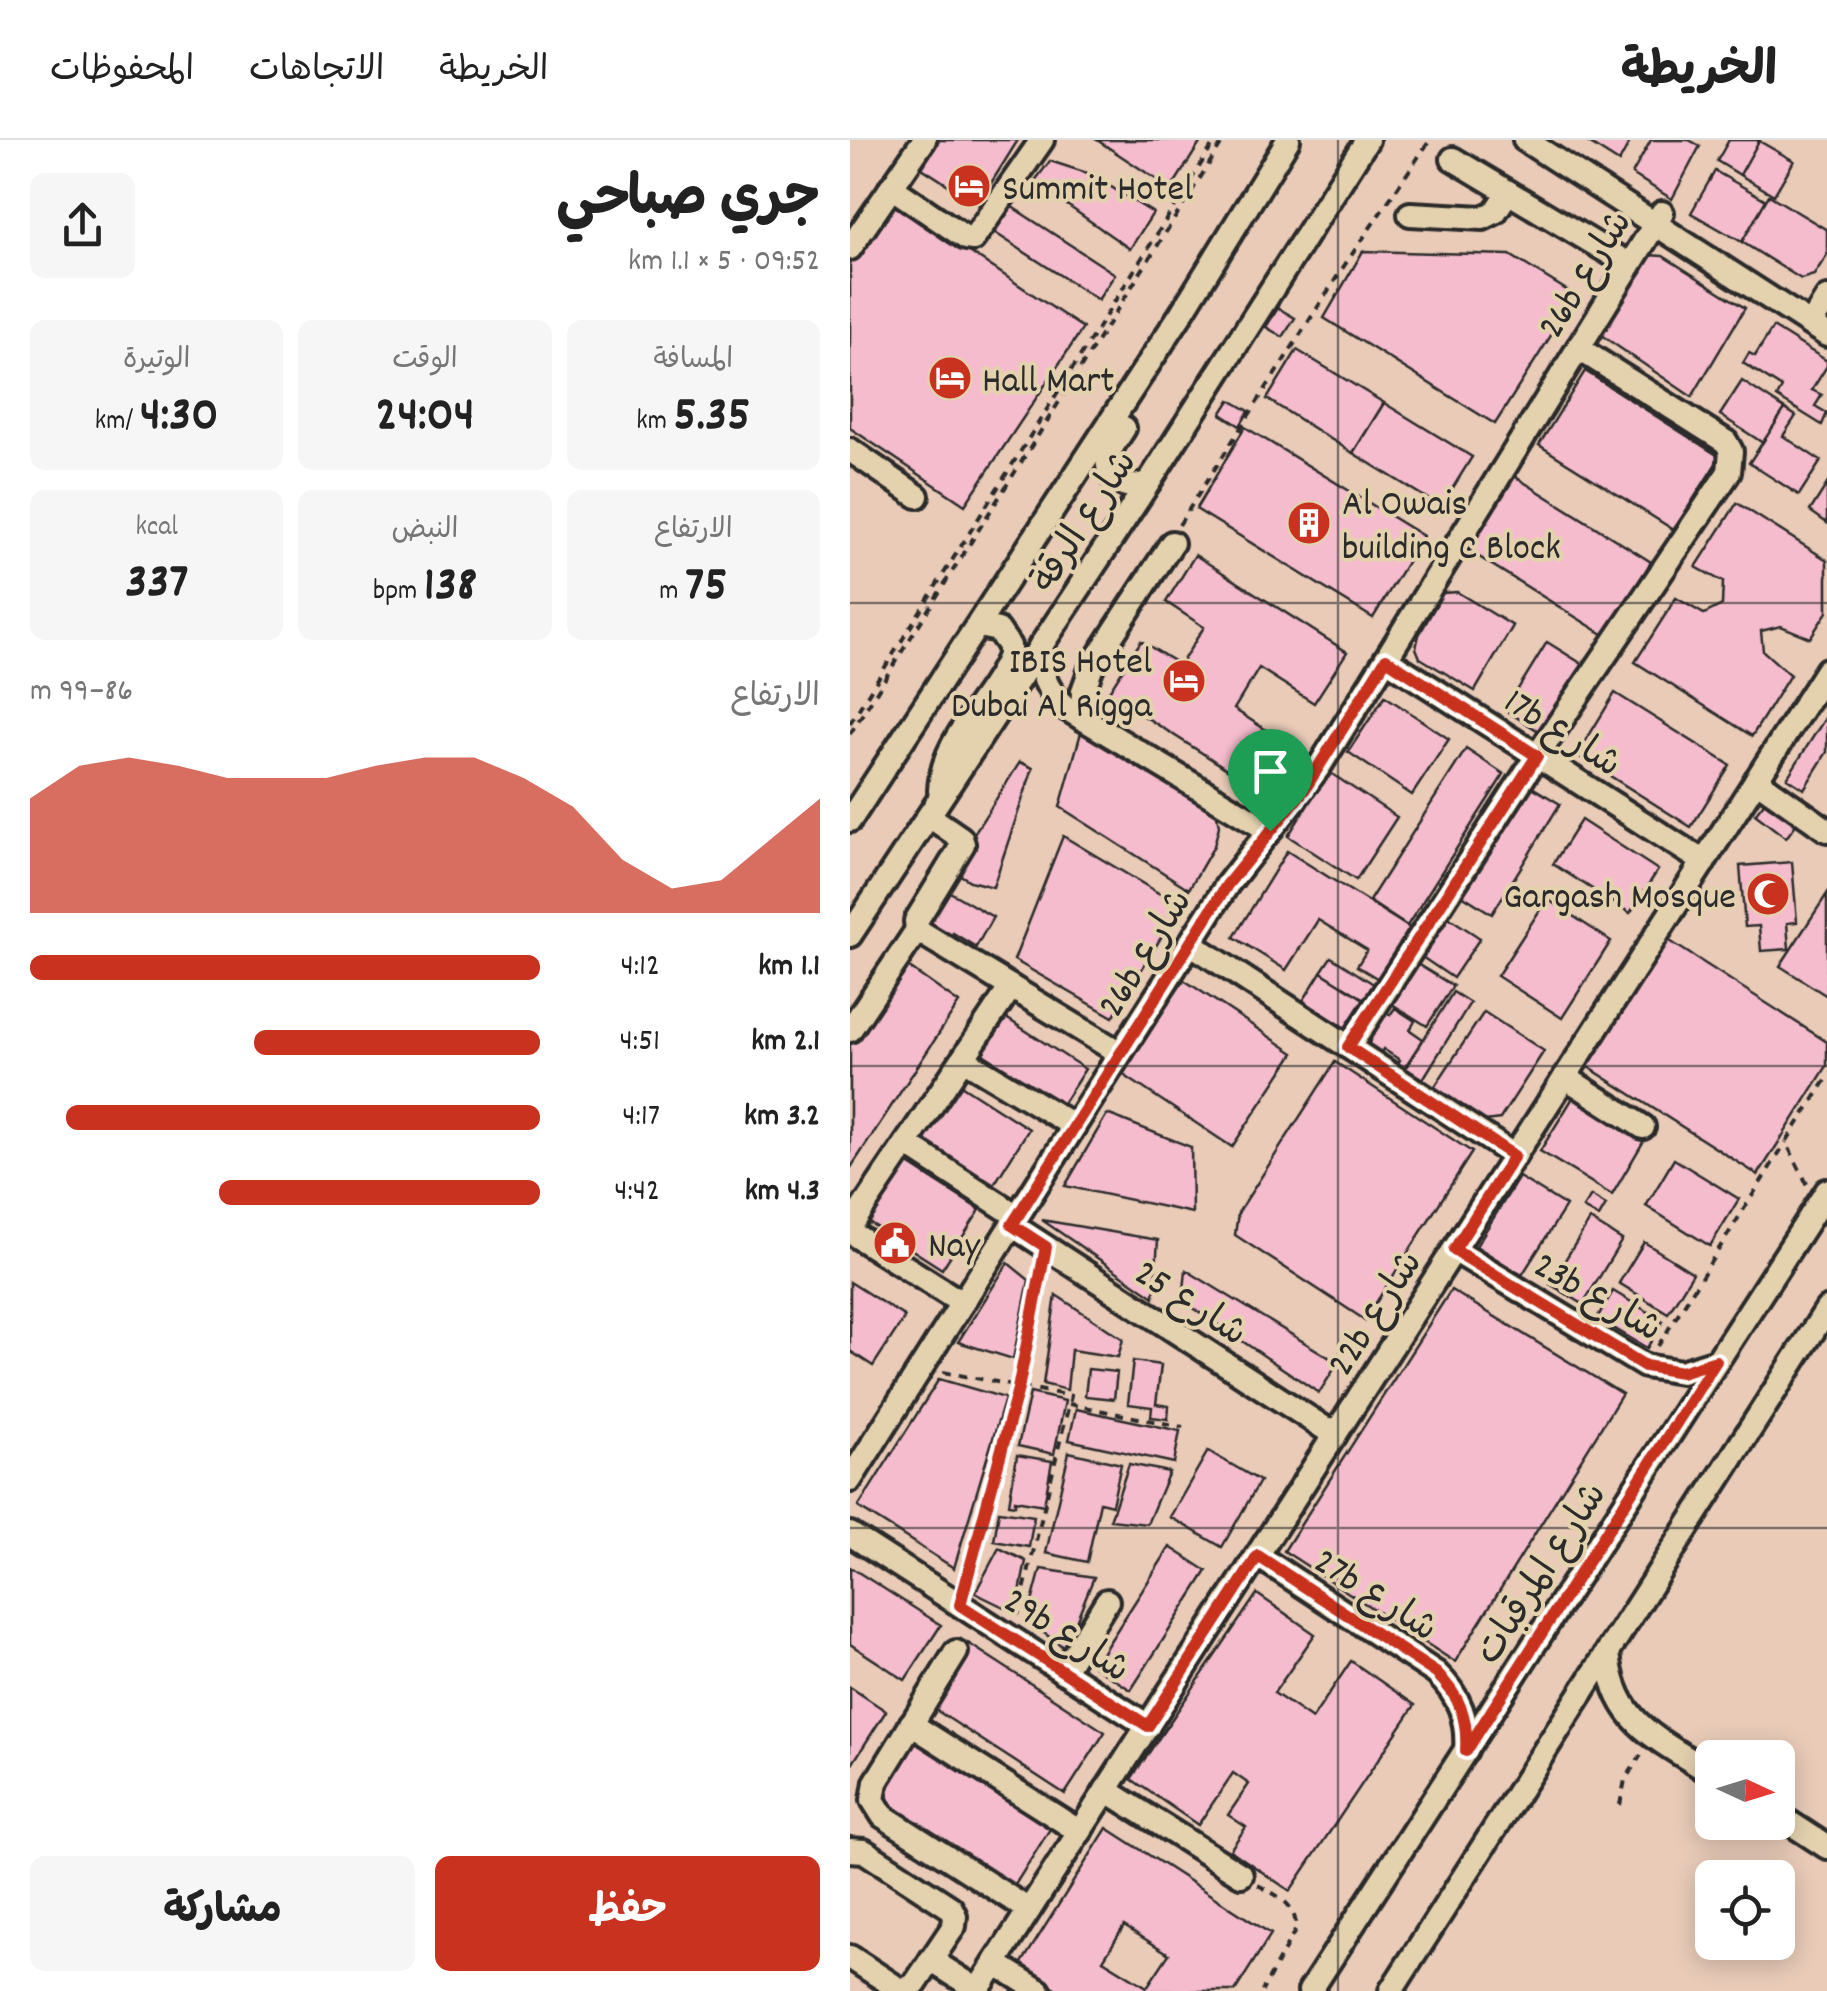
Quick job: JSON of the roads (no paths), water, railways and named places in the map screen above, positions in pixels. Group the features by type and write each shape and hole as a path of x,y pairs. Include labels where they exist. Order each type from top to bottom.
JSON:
{"street":[{"path":"852,241 924,140"},
{"path":"892,187 973,239 1042,140"},
{"name":"شارع الرقة","path":"850,820 1181,314 1288,140"},
{"name":"شارع الرقة","path":"850,935 1149,482 1367,140"},
{"path":"1525,140 1822,317"},
{"path":"1547,140 1658,218"},
{"path":"1453,158 1630,264"},
{"path":"1410,214 1482,218 1495,212 1508,192"},
{"name":"26b شارع","path":"850,1480 1227,885 1319,768 1658,218"},
{"path":"1149,482 1127,487 1110,472 1108,461 1170,354 1181,314"},
{"path":"1348,1047 1537,756 1729,472 1731,451 1718,436 1578,348"},
{"path":"850,450 917,496"},
{"path":"1082,718 1083,691 1092,666 1176,534"},
{"path":"850,1030 916,930 916,920 963,844 934,808 952,745 1008,656 1005,637 998,630 979,626"},
{"path":"1041,645 1044,681 1053,697 1270,831"},
{"name":"17b شارع","path":"1386,659 1704,862"},
{"name":"22b شارع","path":"978,1991 1827,670"},
{"path":"1756,780 1827,830"},
{"path":"916,930 1120,1053"},
{"path":"1190,943 1514,1156"},
{"path":"962,1303 850,1230 1011,987"},
{"path":"964,1059 1074,1126"},
{"path":"1565,1077 1644,1127"},
{"name":"شارع 25","path":"906,1144 1046,1247 1335,1435"},
{"name":"شارع المرقبات","path":"1310,1991 1822,1198"},
{"name":"23b شارع","path":"1454,1250 1645,1366 1681,1372 1716,1361"},
{"path":"1394,1989 1827,1309"},
{"name":"29b شارع","path":"850,1534 1148,1726"},
{"name":"27b شارع","path":"1258,1556 1436,1673 1448,1685 1464,1716 1466,1751"},
{"path":"1063,1672 1107,1601"},
{"path":"956,1652 876,1782 876,1809 1029,1910"},
{"path":"1608,1652 1610,1677 1618,1700 1634,1721 1695,1763"},
{"path":"911,1724 1080,1832"},
{"path":"1106,1790 1241,1874"},
{"path":"1795,1827 1827,1847"},
{"path":"850,1850 864,1851 954,1912 954,1926 912,1988 902,1990 850,1957"},
{"path":"931,1960 978,1991"},
{"path":"995,1964 1039,1991"}],"place":[{"name":"Summit Hotel","path":"969,186"},
{"name":"Hall Mart","path":"950,378"},
{"name":"Al Owais building C Block","path":"1309,523"},
{"name":"IBIS Hotel Dubai Al Rigga","path":"1184,681"},
{"name":"Gargash Mosque","path":"1768,894"},
{"name":"Nay","path":"895,1243"}]}
